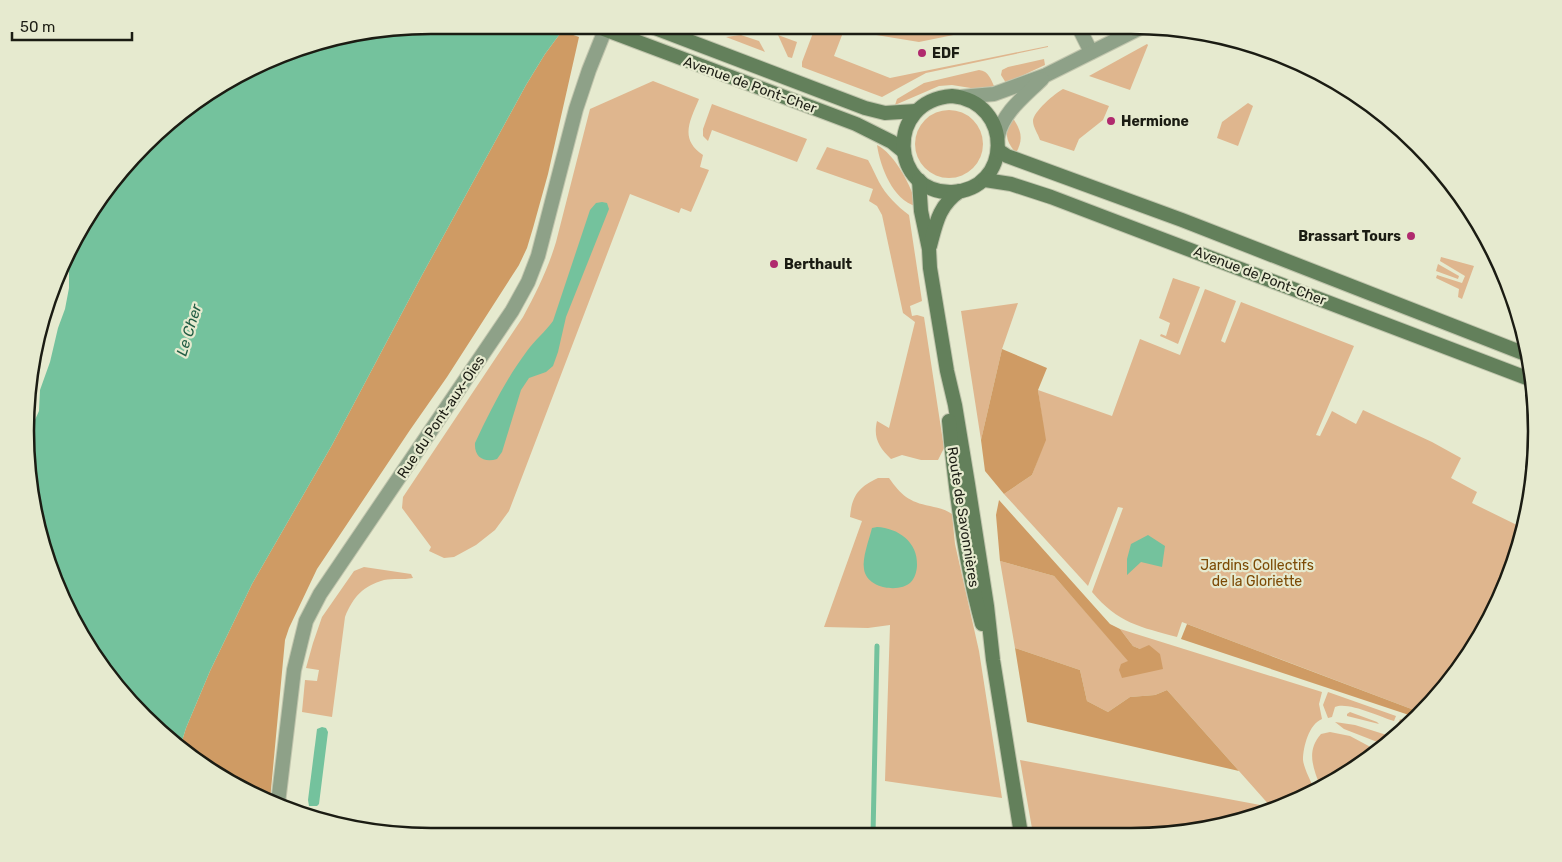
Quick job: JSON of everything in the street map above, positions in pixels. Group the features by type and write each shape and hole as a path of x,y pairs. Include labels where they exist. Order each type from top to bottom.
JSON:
{"main road":[{"name":"Avenue de Pont-Cher","path":"620,34 856,124 892,142 904,151"},
{"name":"Avenue de Pont-Cher","path":"671,34 865,108 885,114 916,111"},
{"path":"960,97 973,102 985,111 993,122 998,143 995,160 985,180 960,191 938,190 919,180 909,167 904,151 903,136 908,123 916,111 929,102 936,98 960,97"},
{"name":"Avenue de Pont-Cher","path":"998,143 1007,156 1182,220 1521,352"},
{"name":"Route de Savonnières","path":"919,180 921,211 929,249 930,268 947,372 955,405 968,484 1019,828"},
{"name":"Avenue de Pont-Cher","path":"985,180 1011,184 1051,197 1525,377"},
{"name":"Route de Savonnières","path":"929,249 938,215 947,201 960,191"}],"street":[{"name":"Rue du Pont-aux-Oies","path":"279,798 294,670 306,621 320,594 512,311 528,282 538,256 576,109 600,34"},
{"path":"1082,34 1091,52"},
{"path":"960,97 994,94 1046,75 1128,34"},
{"path":"998,143 1000,128 1005,117 1046,75"}],"green space":[{"path":"813,34 842,34 834,56 890,78 1048,46 926,73 882,97 802,67 802,62"},
{"path":"870,34 958,34 919,42"},
{"path":"741,35 759,41 765,52 726,37"},
{"path":"778,35 797,42 792,58 788,57"},
{"path":"1147,44 1130,90 1089,76"},
{"path":"1044,59 1045,65 1006,83 1001,75 1002,70 1008,67"},
{"path":"979,70 987,74 995,88 977,89 952,85 939,86 895,105 897,99 924,83"},
{"path":"653,81 699,99 690,122 689,136 691,143 703,155 700,167 709,170 691,212 681,208 679,213 630,194 509,511 495,530 476,545 454,557 444,558 429,551 431,547 402,508 403,497 523,317 537,290 556,242 590,109"},
{"path":"1063,89 1109,106 1103,120 1079,139 1074,151 1040,140 1033,123 1034,117 1040,108"},
{"path":"1248,103 1253,106 1238,146 1217,138 1222,122"},
{"path":"712,104 807,139 797,162 712,130 708,141 703,136 703,129"},
{"path":"956,110 968,116 977,125 983,137 981,157 973,168 956,178 942,178 925,168 917,157 915,137 925,120 936,112"},
{"path":"1013,118 1021,139 1016,153 1007,136 1008,128"},
{"path":"877,145 890,155 902,172 916,206 908,203 894,190 881,163"},
{"path":"827,147 868,160 885,191 909,215 922,301 910,306 912,316 924,317 944,448 938,460 921,460 902,455 891,459 878,442 876,432 877,421 889,428 915,322 903,313 882,215 877,206 869,201 873,189 816,169"},
{"path":"1441,257 1474,266 1462,299 1458,297 1459,289 1436,278 1437,275 1462,283 1465,276 1440,261"},
{"path":"1438,264 1459,276 1458,279 1436,271"},
{"path":"1173,278 1200,287 1178,344 1160,336 1161,334 1166,336 1170,323 1159,318"},
{"name":"Jardins Collectifs de la Gloriette","path":"1205,289 1236,301 1221,341 1225,343 1241,302 1354,346 1316,435 1320,436 1332,411 1356,424 1363,410 1432,442 1461,458 1451,478 1477,492 1472,503 1517,525 1498,583 1475,630 1446,673 1414,710 1182,622 1177,637 1130,622 1111,611 1092,592 1123,508 1118,507 1088,586 1004,494 1032,475 1045,440 1038,390 1112,416 1140,339 1180,355"},
{"path":"1018,303 1002,349 981,440 961,311"},
{"path":"878,478 889,478 911,500 952,514 955,544 979,651 1002,798 885,781 890,625 868,628 824,627 862,521 850,517 855,497 861,488"},
{"path":"1000,561 1054,576 1129,661 1122,678 1140,649 1133,646 1120,629 1322,692 1319,704 1322,719 1310,731 1303,755 1305,767 1312,784 1268,804 1167,690 1155,695 1130,697 1108,712 1087,701 1080,670 1015,648"},
{"path":"364,567 411,574 413,578 387,579 377,582 355,598 345,617 332,717 302,712 305,680 317,681 319,670 306,668 322,617 354,571"},
{"path":"1328,692 1396,716 1394,721 1356,708 1340,706 1335,707 1332,717 1328,718 1323,705"},
{"path":"1350,712 1377,722 1379,724 1347,716"},
{"path":"1335,722 1355,725 1387,735 1378,742 1344,729"},
{"path":"1330,732 1350,736 1371,747 1318,781 1313,766 1312,753 1316,740 1321,734"},
{"path":"1020,760 1263,806 1234,815 1183,825 1131,828 1032,828"}],"shaded area":[{"path":"560,34 570,34 579,37 548,174 527,248 519,265 447,377 317,569 289,628 285,640 271,794 232,775 189,746 182,740 186,728 210,671 252,584 332,445 421,277 526,85"},
{"path":"1002,349 1047,368 1038,390 1046,440 1032,475 1004,494 985,471 981,440"},
{"path":"999,500 1110,624 1120,629 1133,646 1140,649 1149,645 1160,654 1163,669 1122,678 1119,670 1121,664 1128,661 1054,576 1000,561 996,515"},
{"path":"1187,624 1414,710 1409,715 1181,639"},
{"path":"1015,648 1080,670 1087,701 1108,712 1130,697 1155,695 1167,690 1239,771 1027,722"}],"water":[{"name":"Le Cher","path":"431,34 560,34 526,85 332,445 252,584 210,671 182,740 132,693 101,652 87,630 64,583 47,534 37,483 34,421 39,411 40,390 50,362 69,288 69,268 87,232 132,169 169,132 189,116 232,87 255,75 279,64 328,47 379,37"},
{"path":"596,203 607,203 609,209 566,317 553,366 546,372 529,378 521,390 502,452 497,459 488,460 481,458 476,452 475,443 505,384 519,362 553,321 590,210"},
{"path":"877,527 899,533 910,543 914,550 917,565 916,572 911,582 906,586 899,588 884,587 870,581 866,576 864,569 865,554 872,528"},
{"path":"1148,535 1165,546 1162,567 1141,562 1127,575 1127,559 1131,544"},
{"path":"326,728 328,732 319,804 317,806 309,806 308,800 317,729"}],"waterway":[{"path":"873,828 877,646"}],"place":[{"name":"EDF","path":"922,53"},
{"name":"Hermione","path":"1111,121"},
{"name":"Brassart Tours","path":"1411,236"},
{"name":"Berthault","path":"774,264"}]}
